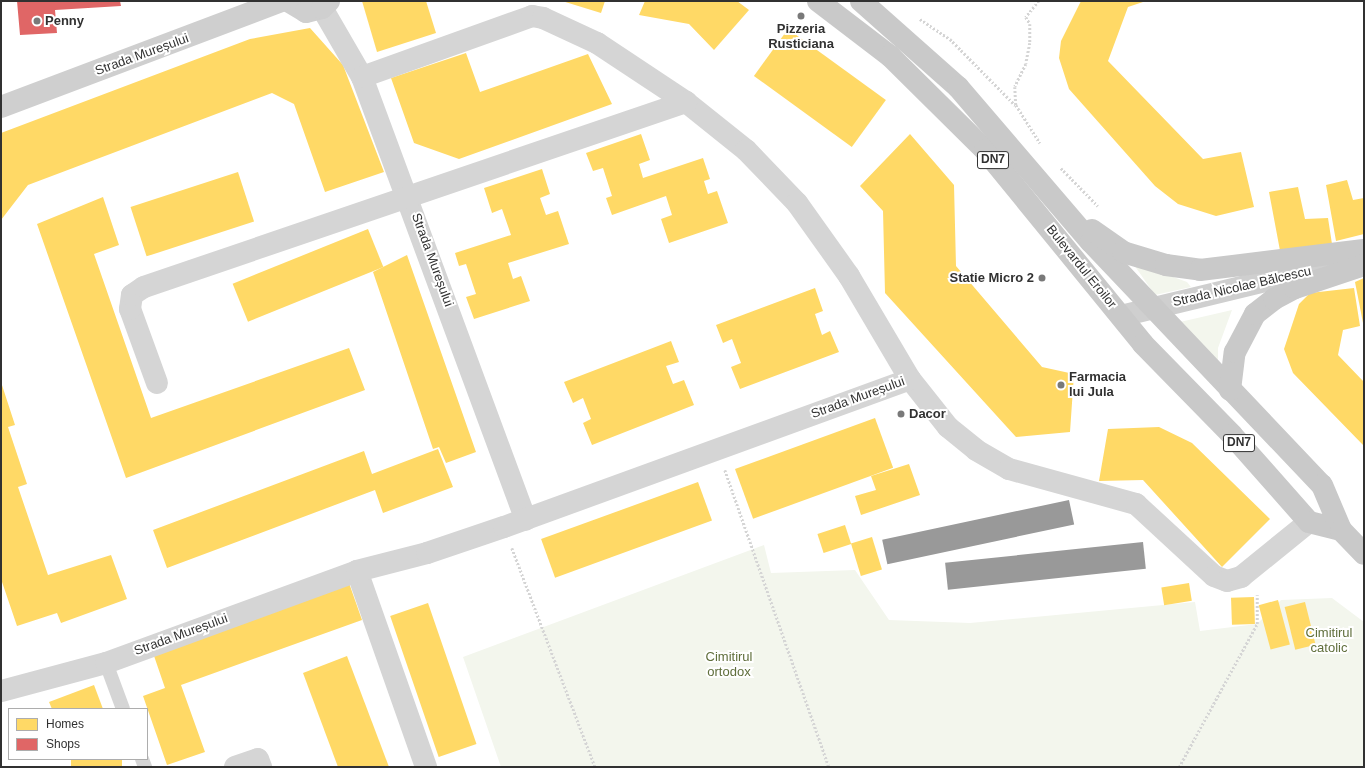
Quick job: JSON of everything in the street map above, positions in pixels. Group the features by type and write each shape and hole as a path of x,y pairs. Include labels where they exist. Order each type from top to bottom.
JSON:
{"main road":[{"name":"Bulevardul Eroilor","path":"818,1 890,56 974,139 1121,316 1309,522"},
{"name":"Bulevardul Eroilor","path":"861,1 958,86 1004,137 1055,202 1152,309 1322,485 1341,530 1364,554"},
{"path":"1055,202 1124,252 1166,265 1200,270 1364,250"},
{"path":"1230,390 1235,352 1255,314 1274,299 1295,288 1364,265"},
{"path":"1309,522 1341,530"}],"street":[{"name":"Strada Mureșului","path":"1,107 282,1"},
{"path":"288,1 306,12 325,5"},
{"name":"Strada Mureșului","path":"325,5 362,77 408,195 526,520"},
{"path":"362,77 532,16 543,18 597,43 686,102 746,150 797,203 849,276 910,379"},
{"path":"157,383 130,309 132,295 144,287 408,195 686,102"},
{"name":"Strada Nicolae Bălcescu","path":"1121,316 1364,258"},
{"name":"Strada Mureșului","path":"1,691 106,663 358,571 427,554 526,520 910,379 948,427 1008,469 1136,504 1214,576 1228,581 1241,576 1309,522"},
{"path":"358,571 426,767"},
{"path":"235,767 258,759 261,767"}],"lane":[{"path":"106,663 123,708"}],"path":[{"path":"1016,105 1015,87 1026,64 1030,43 1030,24 1026,17 1039,1"},
{"path":"916,16 950,39 1016,105 1044,148"},
{"path":"1058,165 1102,210"},
{"path":"718,449 829,767"},
{"path":"504,527 595,767"},
{"path":"1179,767 1257,624 1258,562"}],"green space":[{"path":"1132,262 1187,282 1191,287 1155,295"},
{"path":"1232,310 1218,348 1218,367 1180,322"},
{"name":"Cimitirul ortodox","path":"764,545 771,573 855,570 889,620 970,623 1195,602 1200,631 1257,624 1281,600 1332,598 1364,622 1364,767 501,767 463,657"}],"building: Homes":[{"path":"362,1 426,1 436,33 377,52"},
{"path":"562,1 605,1 601,13"},
{"path":"645,1 737,1 749,10 714,50 689,24 639,15"},
{"path":"1081,1 1146,1 1128,7 1108,61 1203,159 1241,152 1254,207 1216,216 1178,204 1155,186 1069,89 1059,58 1061,41"},
{"path":"310,28 343,65 384,172 325,192 294,104 272,93 28,185 1,220 1,133 250,39"},
{"path":"788,29 886,100 852,147 754,76"},
{"path":"466,53 480,92 588,54 612,104 459,159 414,143 391,78"},
{"path":"641,134 650,160 639,164 643,178 703,158 710,179 704,181 708,194 717,191 728,223 669,243 661,219 672,215 666,196 612,215 606,198 612,196 603,168 593,171 586,153"},
{"path":"910,134 954,185 956,266 1042,367 1074,374 1070,432 1016,437 885,293 883,211 860,186"},
{"path":"542,169 550,194 540,198 546,215 558,211 569,244 508,263 513,279 521,276 530,301 474,319 466,297 476,294 466,264 459,266 455,253 511,235 502,209 492,213 484,188"},
{"path":"238,172 254,221 147,256 131,207"},
{"path":"1347,180 1353,200 1364,198 1364,234 1336,241 1326,185"},
{"path":"1298,187 1305,219 1328,218 1332,244 1281,256 1269,192"},
{"path":"103,197 119,245 94,254 151,418 349,348 365,390 126,478 37,224"},
{"path":"368,229 383,267 248,322 233,284"},
{"path":"407,255 476,452 446,463 439,447 433,449 373,272"},
{"path":"1364,278 1364,323 1363,323 1355,282"},
{"path":"815,288 823,311 815,314 822,335 830,331 839,352 740,389 731,367 741,363 732,339 723,343 716,325"},
{"path":"1354,288 1360,326 1343,330 1338,355 1364,382 1364,446 1293,373 1284,349 1299,304 1310,293"},
{"path":"671,341 679,362 666,366 673,384 684,380 694,405 592,445 583,423 591,419 583,398 573,403 564,382"},
{"path":"1,382 15,425 8,427 27,484 18,487 48,575 111,555 127,599 61,623 57,613 17,626 1,579"},
{"path":"875,418 893,468 753,519 735,469"},
{"path":"1159,427 1192,443 1270,519 1222,567 1143,480 1099,481 1108,429"},
{"path":"438,449 453,487 383,513 375,490 167,568 153,530 364,451 372,474"},
{"path":"909,464 920,495 861,515 855,496 876,490 871,476"},
{"path":"698,482 712,521 555,578 541,539"},
{"path":"845,525 851,544 824,553 817,534"},
{"path":"872,537 882,570 861,576 851,543"},
{"path":"349,583 362,620 181,685 205,752 167,765 143,696 165,688 153,653"},
{"path":"1189,583 1192,601 1164,605 1161,587"},
{"path":"1254,597 1255,624 1232,625 1231,598"},
{"path":"1278,600 1290,644 1271,650 1259,605"},
{"path":"1305,602 1316,645 1295,650 1285,607"},
{"path":"428,603 477,744 439,757 390,616"},
{"path":"347,656 389,767 338,767 303,673"},
{"path":"94,685 103,708 52,708 49,702"},
{"path":"71,760 122,760 122,767 71,767"}],"building: Shops":[{"name":"Penny","path":"17,1 120,1 121,6 55,10 57,33 20,35"}],"building: Industry":[{"path":"1069,500 1074,524 887,564 882,540"},
{"path":"1143,542 1146,569 948,590 945,563"}],"place":[{"name":"Pizzeria Rusticiana","path":"801,16"},
{"name":"Penny","path":"37,21"},
{"name":"Statie Micro 2","path":"1042,278"},
{"name":"Farmacia lui Jula","path":"1061,385"},
{"name":"Dacor","path":"901,414"}],"park label":[{"name":"Cimitirul catolic","path":"1329,642"}]}
